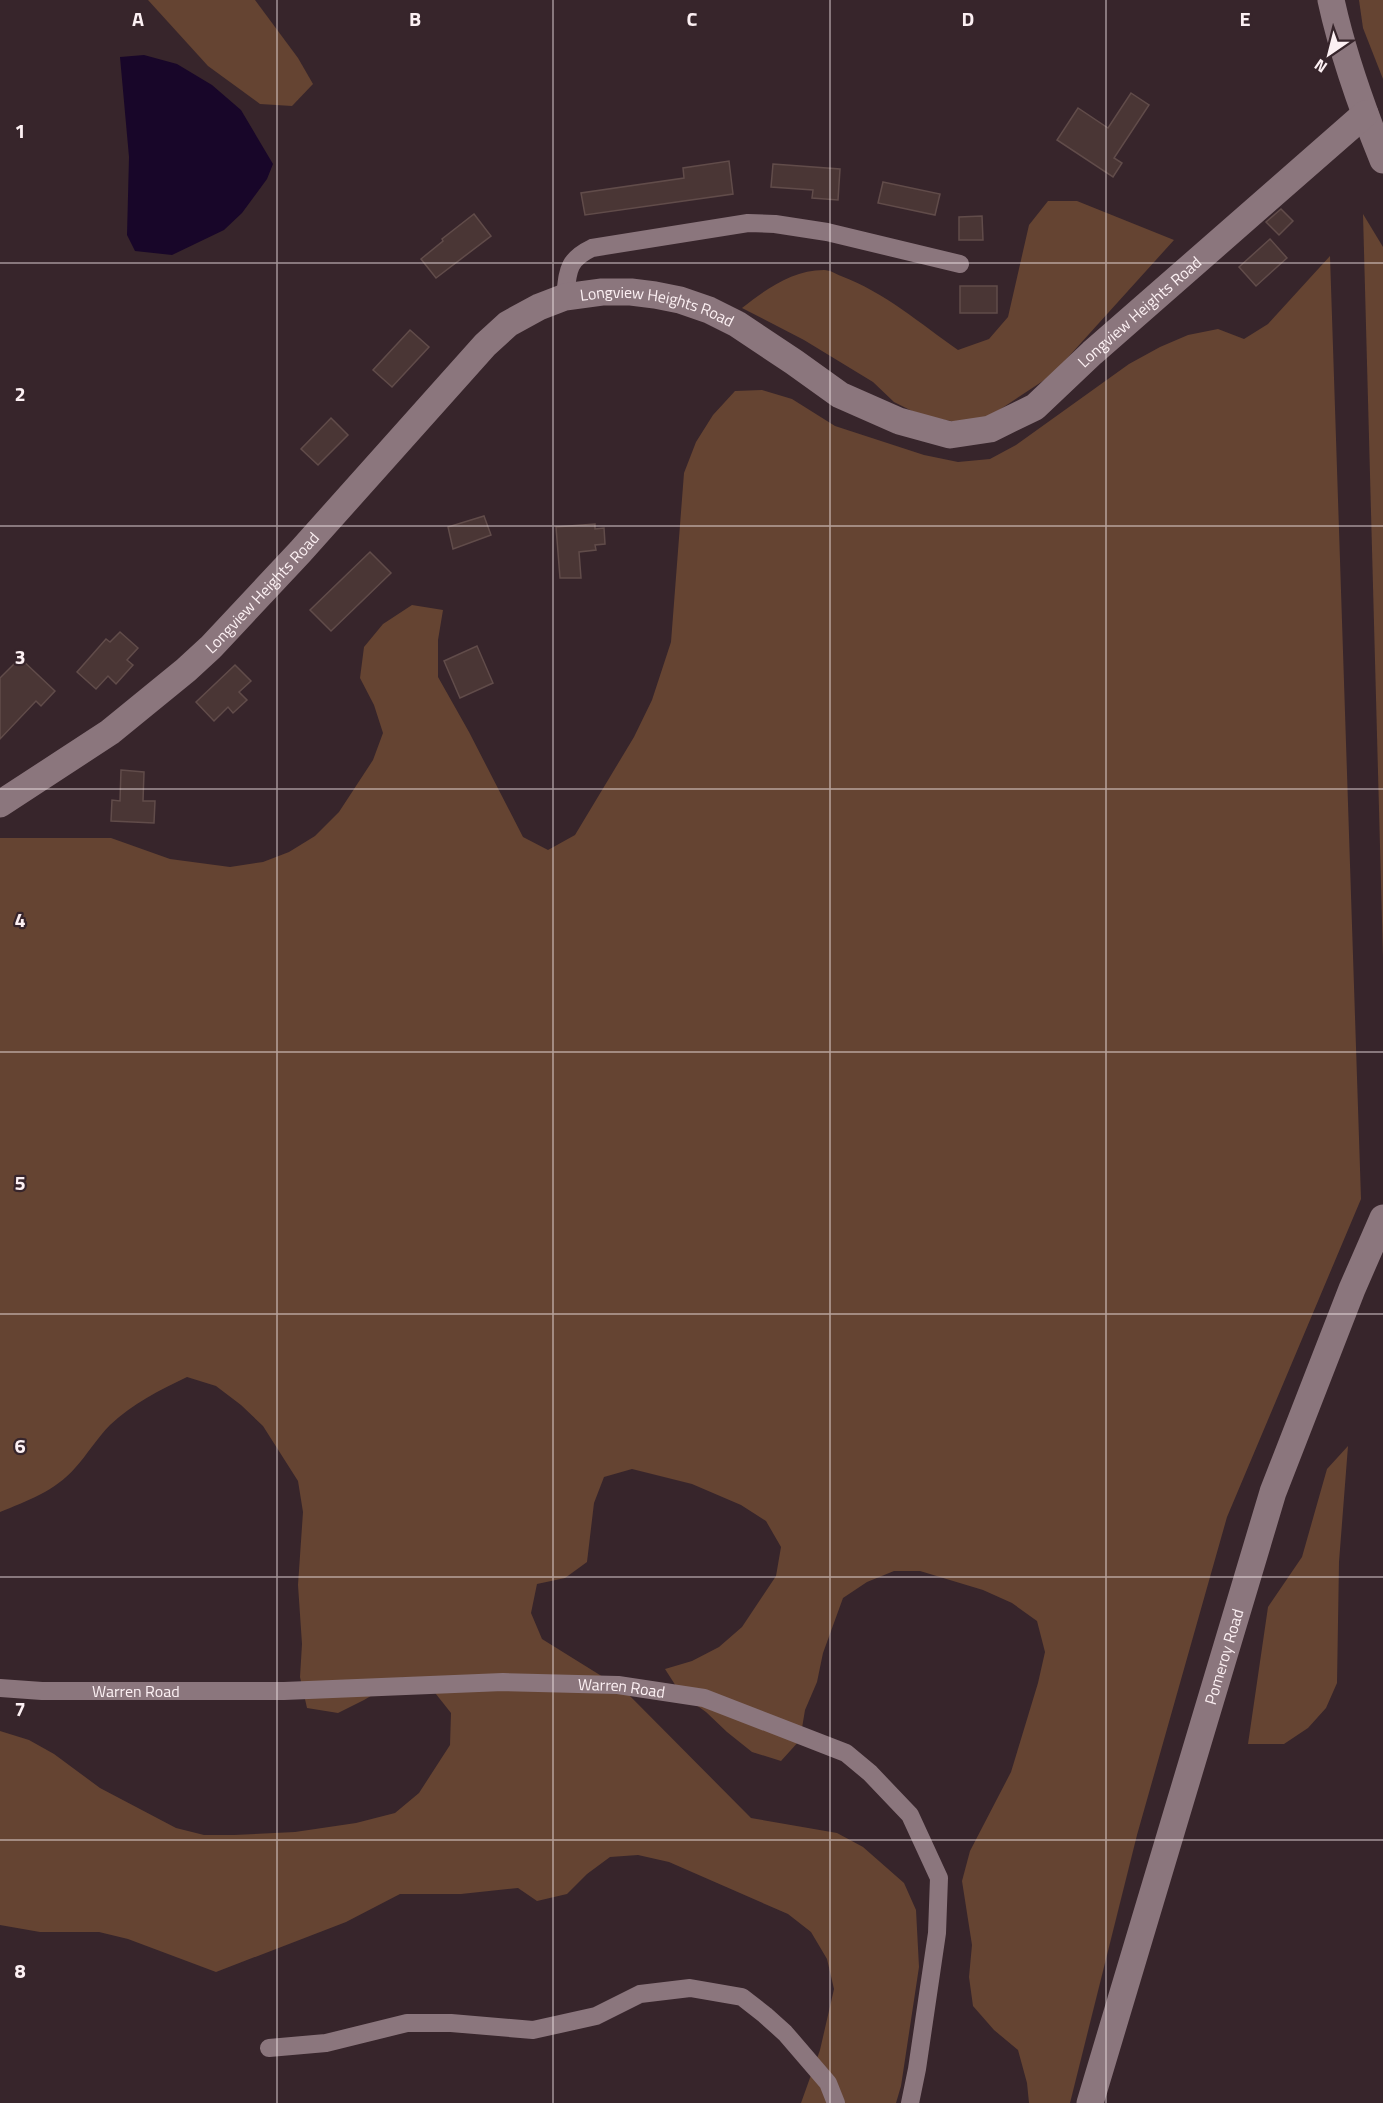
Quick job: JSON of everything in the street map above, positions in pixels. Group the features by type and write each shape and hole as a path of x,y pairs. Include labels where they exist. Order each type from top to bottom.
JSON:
{"street":[{"path":"1331,0 1365,114 1383,160"},
{"name":"Longview Heights Road","path":"0,804 110,732 186,670 300,552 495,336 508,324 523,315 565,297 602,292 631,292 680,300 709,310 737,324 840,395 898,421 950,435 990,429 1035,407 1109,338 1365,114"},
{"path":"565,297 568,271 573,260 592,248 748,223 775,224 827,232 960,264"},
{"name":"Pomeroy Road","path":"1090,2103 1273,1492 1347,1300 1383,1218"},
{"name":"Warren Road","path":"0,1688 54,1691 284,1691 503,1682 618,1685 704,1698 846,1753 870,1773 910,1815 939,1878 937,1933 910,2103"},
{"path":"269,2048 326,2043 407,2023 450,2023 532,2030 596,2016 640,1994 690,1988 742,1997 765,2014 785,2033 828,2083 836,2103"}],"shaded area":[{"path":"148,0 255,0 298,58 313,84 292,106 260,104 208,66"},
{"path":"1359,0 1383,0 1383,79 1363,28"},
{"path":"144,55 177,64 212,85 241,110 273,164 267,179 242,213 224,230 172,255 135,251 127,235 129,157 120,57"},
{"path":"1048,201 1077,201 1174,240 1052,375 981,422 951,421 922,416 894,402 873,382 804,340 742,308 790,277 801,273 826,270 857,283 887,300 958,350 989,339 1008,317 1029,225"},
{"path":"1363,214 1383,247 1383,958"},
{"path":"1330,256 1361,1199 1227,1517 1137,1835 1070,2103 1029,2103 1027,2083 1018,2050 994,2030 973,2006 969,1977 972,1945 962,1881 970,1851 1011,1772 1038,1683 1045,1652 1037,1621 1012,1603 983,1590 920,1571 894,1571 867,1582 843,1598 823,1653 817,1682 805,1710 800,1740 781,1761 752,1752 706,1712 681,1694 665,1669 692,1661 719,1647 742,1627 776,1576 781,1547 766,1521 741,1505 692,1484 632,1469 604,1477 594,1503 587,1562 565,1578 537,1584 531,1613 542,1639 624,1690 751,1818 837,1833 863,1847 904,1883 916,1910 919,1967 901,2086 896,2103 801,2103 820,2050 834,1989 827,1959 811,1932 788,1914 669,1862 638,1855 610,1857 587,1874 567,1894 537,1901 518,1888 461,1894 400,1894 346,1922 216,1972 128,1939 99,1932 40,1932 0,1925 0,1731 29,1740 54,1754 100,1788 176,1828 204,1835 234,1835 295,1832 356,1823 395,1813 419,1793 450,1745 451,1713 432,1689 403,1677 338,1713 307,1708 300,1677 302,1644 298,1585 303,1512 298,1481 263,1426 216,1386 187,1377 147,1398 110,1425 75,1468 59,1483 0,1512 0,838 111,838 170,859 230,867 263,862 289,852 315,836 339,812 373,760 383,733 374,705 360,678 364,647 383,624 412,605 443,610 438,640 438,677 523,837 548,850 575,835 634,737 652,700 671,642 684,473 696,442 713,415 735,391 762,390 792,399 835,426 924,455 958,462 990,459 1016,445 1129,364 1160,347 1188,335 1218,329 1244,339 1268,324"},
{"path":"1348,1446 1339,1562 1337,1683 1326,1708 1308,1728 1284,1744 1248,1744 1268,1607 1302,1557 1327,1469"}],"building":[{"path":"1131,93 1149,105 1114,158 1122,163 1113,177 1057,140 1078,108 1108,128"},
{"path":"729,161 733,194 585,215 581,193 684,178 683,168"},
{"path":"773,164 840,169 838,200 812,198 813,190 771,187"},
{"path":"883,182 940,194 935,215 878,203"},
{"path":"1281,209 1293,221 1279,235 1266,222"},
{"path":"474,214 491,236 436,278 421,259"},
{"path":"982,216 983,240 959,240 959,217"},
{"path":"1270,239 1287,258 1256,286 1239,267"},
{"path":"960,286 997,286 997,313 960,313"},
{"path":"410,330 429,347 392,387 373,370"},
{"path":"331,418 348,435 318,465 301,449"},
{"path":"484,516 491,535 453,549 448,527"},
{"path":"595,524 595,529 604,528 605,544 595,545 596,550 579,552 581,578 560,578 556,527"},
{"path":"370,552 391,573 331,631 310,610"},
{"path":"120,632 138,648 127,660 133,665 116,684 108,676 96,689 77,672 106,639 110,642"},
{"path":"477,646 493,683 460,698 444,661"},
{"path":"20,658 55,691 41,706 36,701 0,739 0,678"},
{"path":"235,665 251,681 239,692 247,700 233,713 228,707 214,721 196,702"},
{"path":"121,770 144,772 143,801 155,801 154,823 111,821 112,800 120,801"}]}
